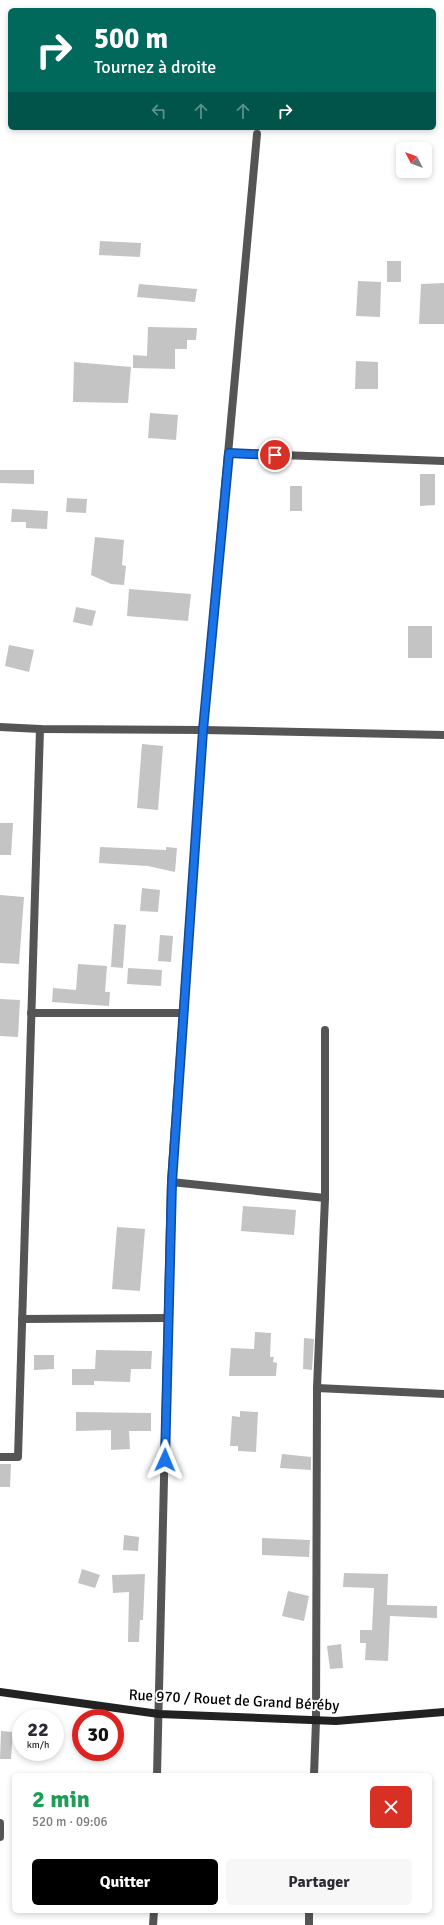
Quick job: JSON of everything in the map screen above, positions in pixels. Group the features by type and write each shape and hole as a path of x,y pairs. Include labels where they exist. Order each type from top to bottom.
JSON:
{"main road":[{"name":"Rue 970 / Rouet de Grand Béréby","path":"0,1692 159,1714 336,1721 444,1712"}],"street":[{"path":"157,1773 172,1182 182,1013 203,730 257,134"},
{"path":"229,453 444,461"},
{"path":"0,727 40,729 203,730 444,735"},
{"path":"0,1457 18,1457 40,729"},
{"path":"31,1013 182,1013"},
{"path":"314,1773 316,1721 317,1388 325,1198 325,1030"},
{"path":"172,1182 325,1198"},
{"path":"22,1319 168,1318"},
{"path":"317,1388 444,1394"},
{"path":"0,1823 0,1837"},
{"path":"153,1925 154,1913"},
{"path":"309,1913 309,1925"}],"building":[{"path":"100,241 141,243 140,257 99,255"},
{"path":"387,261 401,261 401,282 387,282"},
{"path":"358,281 381,282 380,317 356,316"},
{"path":"444,283 444,324 419,324 421,284"},
{"path":"139,284 197,289 195,302 137,297"},
{"path":"148,327 197,328 196,340 187,340 187,349 175,349 175,369 133,368 133,355 147,356"},
{"path":"356,361 378,362 378,389 355,389"},
{"path":"74,362 131,367 128,403 73,402"},
{"path":"150,413 178,415 176,440 148,438"},
{"path":"0,470 34,470 34,484 0,483"},
{"path":"420,474 435,474 435,505 420,506"},
{"path":"290,486 302,486 302,511 290,511"},
{"path":"67,498 87,499 86,513 66,512"},
{"path":"12,509 48,511 47,529 26,528 26,522 11,522"},
{"path":"95,537 124,540 122,565 126,566 124,585 111,584 91,575"},
{"path":"129,589 191,594 188,621 127,616"},
{"path":"76,607 96,611 92,626 73,622"},
{"path":"408,626 432,626 432,658 408,658"},
{"path":"9,645 34,650 29,672 5,666"},
{"path":"142,744 163,746 158,810 137,808"},
{"path":"0,823 13,823 11,855 0,855"},
{"path":"100,847 166,850 166,847 177,848 175,872 148,866 99,863"},
{"path":"142,888 160,890 158,912 140,911"},
{"path":"0,895 24,897 19,964 0,963"},
{"path":"114,924 126,925 123,968 111,967"},
{"path":"160,935 173,936 171,962 158,961"},
{"path":"78,964 107,966 105,992 110,992 109,1006 52,1002 53,988 76,990"},
{"path":"128,968 162,970 161,986 127,984"},
{"path":"0,999 20,1000 18,1037 0,1036"},
{"path":"243,1206 296,1210 294,1235 241,1231"},
{"path":"117,1227 145,1229 140,1291 112,1289"},
{"path":"255,1332 271,1333 270,1357 274,1357 273,1362 277,1363 276,1376 229,1376 231,1348 254,1349"},
{"path":"304,1338 314,1339 312,1370 303,1369"},
{"path":"96,1350 152,1351 151,1369 131,1369 130,1382 94,1381 94,1385 72,1385 72,1369 95,1369"},
{"path":"34,1355 54,1355 54,1369 34,1370"},
{"path":"240,1411 258,1412 256,1452 238,1451 238,1446 230,1446 232,1416 240,1417"},
{"path":"76,1412 151,1413 151,1431 129,1431 130,1449 111,1450 111,1430 76,1431"},
{"path":"282,1454 311,1457 311,1470 280,1468"},
{"path":"0,1464 11,1464 10,1487 0,1487"},
{"path":"124,1535 139,1537 138,1551 123,1550"},
{"path":"262,1538 310,1540 309,1557 262,1555"},
{"path":"82,1569 100,1575 95,1588 78,1583"},
{"path":"344,1573 388,1574 387,1605 437,1606 437,1618 390,1616 388,1661 365,1660 366,1643 360,1643 360,1630 372,1630 374,1588 343,1587"},
{"path":"145,1574 143,1620 140,1620 139,1642 128,1642 129,1592 113,1593 112,1575"},
{"path":"288,1591 309,1596 304,1621 282,1616"},
{"path":"341,1644 343,1668 330,1669 327,1646"},
{"path":"1,1731 12,1732 11,1759 0,1759"}],"route":[{"path":"165,1460 172,1182 203,730 229,453 275,455"}]}
